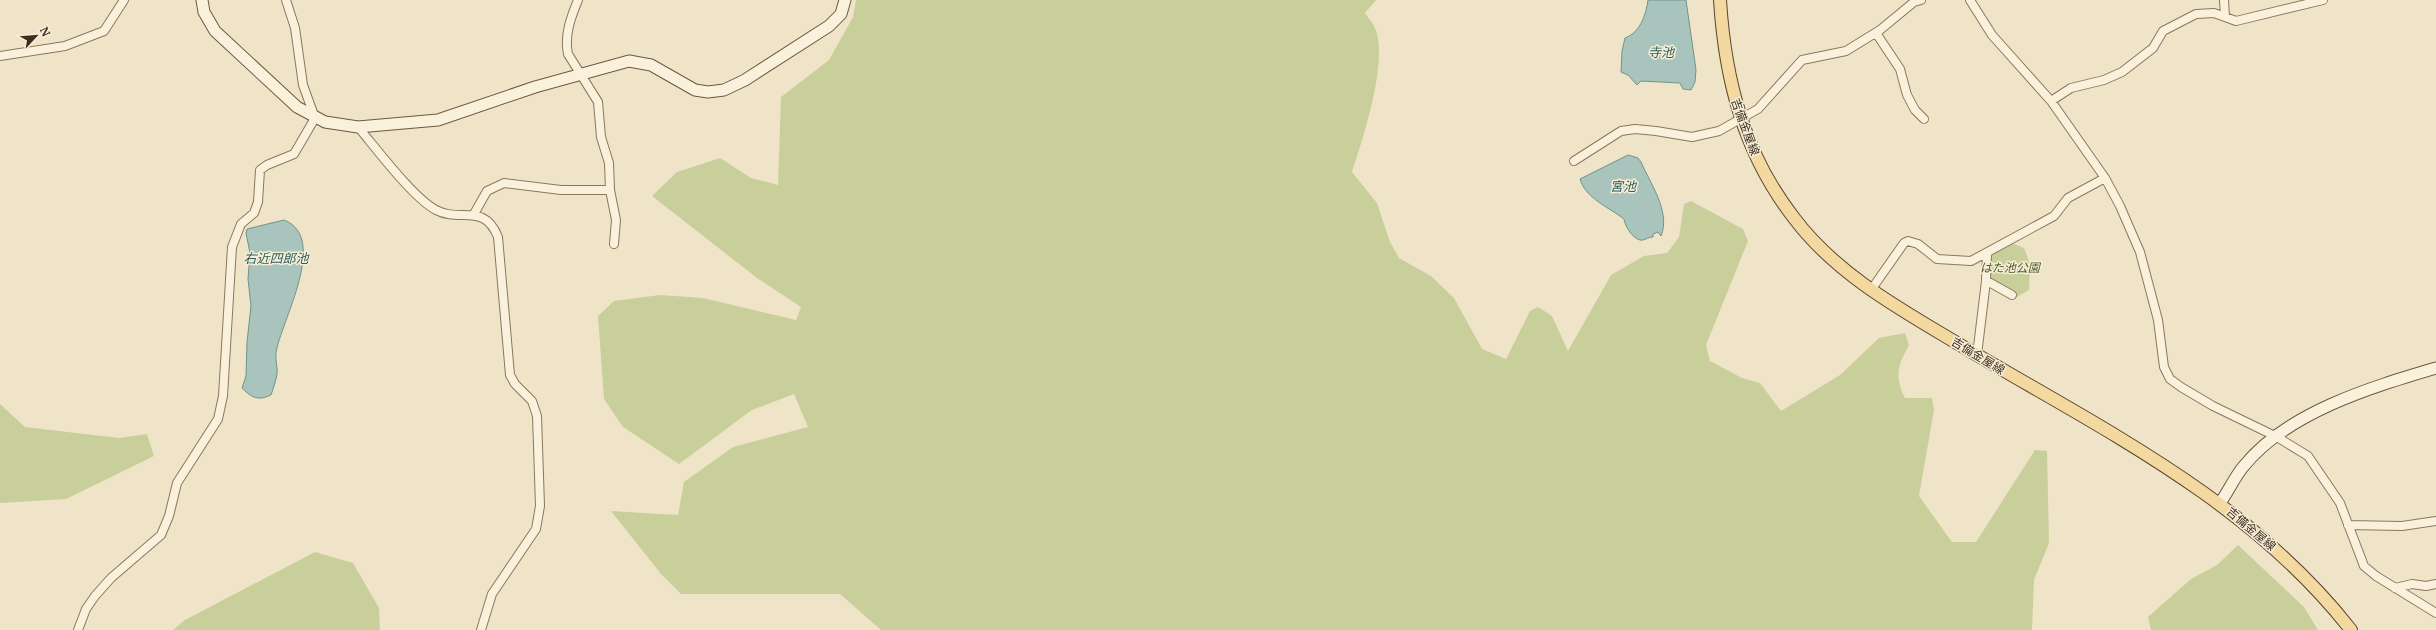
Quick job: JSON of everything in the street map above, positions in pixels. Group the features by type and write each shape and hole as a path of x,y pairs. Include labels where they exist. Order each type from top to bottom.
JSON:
{"main road":[{"name":"吉備金屋線","path":"1720,0 1727,66 1740,118 1763,171 1795,220 1836,262 1871,290 1977,355 2173,471 2220,504 2289,562 2309,581 2351,630"}],"street":[{"path":"0,56 65,46 104,31 124,0"},
{"path":"202,0 204,12 215,30 297,107 315,118 335,125 358,127 438,120 484,103 616,63 638,61 651,65 695,90 708,92 724,90 745,80 829,26 841,14 845,0"},
{"path":"286,0 295,28 303,85 315,118"},
{"path":"578,0 568,31 566,46 568,54 582,73 598,102 601,136 609,163 610,190 616,220 614,244"},
{"path":"1574,161 1621,131 1635,129 1656,130 1681,137 1697,137 1719,131 1758,109 1802,60 1846,51 1876,33 1914,2 1921,0"},
{"path":"1970,0 1992,35 2051,101 2105,178 2120,206 2140,252 2158,320 2164,368 2170,379 2213,406 2277,437 2312,461 2340,503 2364,566 2395,588 2436,613"},
{"path":"2224,0 2225,18"},
{"path":"2051,101 2071,88 2104,80 2122,72 2153,48 2163,31 2178,22 2202,12 2214,12 2225,18 2236,21 2323,0"},
{"path":"1876,33 1900,69 1907,95 1915,110 1924,119"},
{"path":"78,630 86,609 110,578 161,535 169,516 177,483 218,419 226,372 231,255 236,234 241,224 254,213 258,202 260,170 267,164 294,154 315,118"},
{"path":"358,127 409,186 432,208 453,214 474,214 483,218 494,228 498,237 510,375 515,384 532,401 537,416 539,433 540,506 536,529 492,594 480,630"},
{"path":"1871,290 1904,243 1908,241 1918,244 1937,259 1971,260 1987,253 2054,216 2068,198 2105,178"},
{"path":"474,214 487,191 504,183 561,190 610,190"},
{"path":"1977,355 1987,280 1987,253"},
{"path":"1987,280 2012,295"},
{"path":"2220,504 2243,468 2277,437 2319,410 2377,385 2436,368"},
{"path":"2348,525 2402,526 2436,521"},
{"path":"2395,588 2412,584 2426,586 2436,584"}],"green space":[{"path":"856,0 1376,0 1365,13 1375,28 1378,42 1379,59 1377,79 1368,120 1352,172 1377,203 1390,242 1399,258 1431,276 1454,298 1482,349 1506,359 1530,311 1538,307 1552,316 1568,351 1611,275 1644,256 1667,253 1679,237 1684,204 1691,201 1743,229 1748,241 1706,345 1710,361 1742,378 1760,383 1781,411 1840,375 1879,338 1905,333 1909,345 1900,365 1899,383 1905,398 1932,398 1934,410 1919,496 1952,542 1976,542 2035,450 2047,451 2049,543 2034,580 2032,630 881,630 840,594 681,594 661,574 611,511 678,515 684,482 733,447 808,427 794,394 752,410 679,464 623,427 604,399 598,316 614,301 660,295 703,298 796,320 801,307 757,278 652,196 677,172 720,158 751,178 778,185 781,97 829,60 853,17"},
{"name":"はた池公園","path":"2012,243 2024,248 2030,264 2029,290 2013,299 1989,285 1991,255"},
{"path":"0,404 25,427 119,438 147,434 154,456 66,499 0,503"},
{"path":"2238,545 2304,607 2318,630 2151,630 2148,617 2191,579 2217,565"},
{"path":"315,552 353,563 379,608 380,630 173,630 185,620"}],"water":[{"name":"寺池","path":"1648,0 1686,0 1696,70 1695,82 1691,90 1683,89 1680,83 1641,81 1637,85 1628,75 1621,72 1622,51 1625,38 1630,36 1638,28 1646,12"},
{"name":"宮池","path":"1628,155 1638,158 1654,188 1663,217 1661,236 1658,232 1653,234 1653,237 1643,240 1634,237 1627,228 1624,219 1592,197 1583,186 1580,179"},
{"name":"右近四郎池","path":"284,220 297,230 303,244 303,262 299,282 279,339 276,353 277,372 274,388 271,395 262,398 255,398 242,388 246,376 247,342 251,306 248,279 250,253 246,233 247,229"}]}
